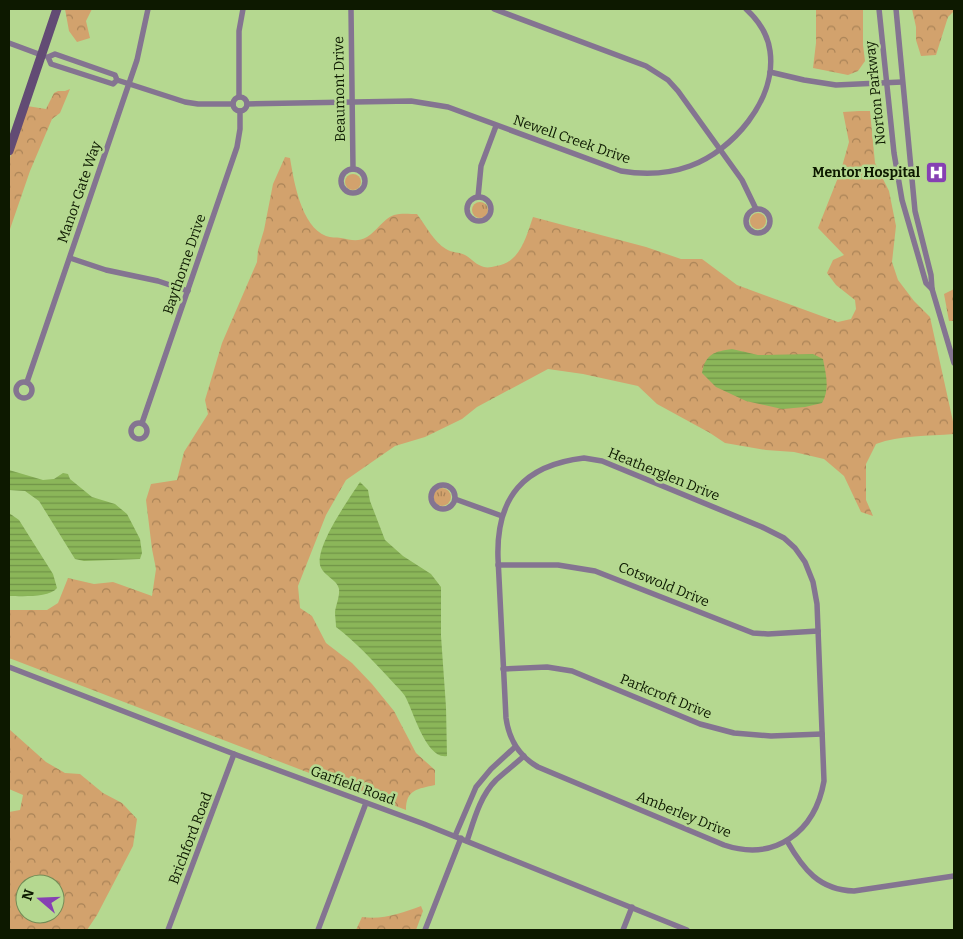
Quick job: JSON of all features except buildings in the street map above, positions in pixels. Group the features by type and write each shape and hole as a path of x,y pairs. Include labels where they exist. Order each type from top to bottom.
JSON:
{"main road":[{"path":"9,151 44,56 57,9"}],"street":[{"name":"Manor Gate Way","path":"27,382 129,84 140,50 143,26 148,9"},
{"path":"239,97 239,31 243,9"},
{"name":"Beaumont Drive","path":"351,9 353,169"},
{"path":"494,9 650,68 674,87 742,180 756,209"},
{"name":"Newell Creek Drive","path":"247,104 411,101 431,104 448,108 611,168 631,172 652,173 679,169 721,150 750,119 764,93 770,72 770,50 759,24 746,9"},
{"name":"Norton Parkway","path":"879,9 894,153 902,200 926,283 932,289"},
{"name":"Norton Parkway","path":"896,9 915,211 931,275 932,289 954,362"},
{"path":"9,42 44,56 51,64 113,84 117,80"},
{"path":"44,56 55,54 115,75 117,80 185,102 233,104"},
{"path":"770,72 836,85 902,82"},
{"path":"233,104 235,99 239,97"},
{"path":"233,104 234,108 240,111 244,110 247,104 245,99 239,97"},
{"name":"Baythorne Drive","path":"142,423 237,147 240,111"},
{"path":"478,197 481,166 496,126"},
{"name":"Beaumont Drive","path":"353,169 364,175 365,183 362,190 351,194 344,190 341,178 346,172 353,169"},
{"path":"478,197 485,198 492,208 489,216 479,221 469,215 467,208 471,200 478,197"},
{"path":"756,209 763,210 770,220 768,228 761,233 753,232 746,224 746,216 749,212 756,209"},
{"path":"70,258 106,270 158,281 188,290"},
{"name":"Heatherglen Drive","path":"522,754 515,747 511,739 506,718 497,539 506,506 517,488 536,473 556,463 584,458 602,461 762,527 784,538 800,554"},
{"path":"445,485 453,490 455,499 447,508 439,509 433,504 430,496 436,487 445,485"},
{"path":"455,499 502,516"},
{"name":"Amberley Drive","path":"522,754 532,764 734,848 758,850 770,848 787,841 812,816 824,781 818,631 814,582 800,554"},
{"name":"Cotswold Drive","path":"498,565 558,565 595,571 753,633 818,631"},
{"name":"Garfield Road","path":"9,666 234,754 461,838 687,930"},
{"name":"Parkcroft Drive","path":"503,669 548,667 572,671 700,724 734,733 771,736 822,734"},
{"path":"425,930 461,838 476,787 491,769 515,747"},
{"name":"Brichford Road","path":"168,930 234,754"},
{"path":"461,838 486,793 522,754"},
{"path":"318,930 366,803"},
{"path":"787,841 801,865 810,875 822,883 840,890 854,891 954,876"},
{"path":"623,930 632,907"}],"green space":[{"path":"65,9 92,9 86,21 90,38 77,42 69,31"},
{"path":"816,9 863,9 865,61 858,71 848,75 813,68 816,43"},
{"path":"912,9 954,9 948,17 936,55 921,56 916,40 916,27"},
{"path":"70,89 60,113 52,119 30,171 9,232 9,161 27,106 46,109 54,93"},
{"path":"870,111 875,163 889,191 896,226 892,262 898,280 914,301 930,317 954,426 954,434 904,437 876,444 866,464 866,500 873,516 861,512 844,476 824,459 794,452 766,450 725,443 657,404 638,386 583,374 548,369 477,407 462,419 425,437 395,446 346,480 326,515 298,586 300,608 312,616 326,643 352,663 372,684 394,711 416,753 435,770 435,785 414,791 408,798 406,810 9,658 9,610 47,610 58,603 68,578 94,584 113,582 152,596 156,569 146,500 151,484 177,480 184,452 208,414 205,400 222,343 257,262 273,184 285,157 290,158 300,202 310,223 317,231 328,237 361,240 394,215 417,214 434,238 446,249 465,255 481,266 490,267 504,264 511,260 525,241 533,217 646,247 681,259 702,259 737,285 838,322 851,319 856,309 855,300 836,285 827,273 833,260 844,255 818,228 841,170 849,142 843,112"},
{"path":"353,174 359,176 361,182 359,188 353,190 347,188 345,182 347,176"},
{"path":"480,202 486,204 488,210 486,216 480,218 474,216 472,210 474,204"},
{"path":"758,213 764,215 766,221 764,227 758,229 752,227 750,221 752,215"},
{"path":"954,289 954,321 949,321 944,294"},
{"path":"442,488 448,491 451,497 448,503 442,506 436,503 433,497 436,491"},
{"path":"9,729 46,762 65,773 80,774 103,793 122,803 137,819 133,846 97,915 87,930 9,930 9,812 20,810 23,795 9,789"},
{"path":"421,906 423,911 416,930 356,930 362,917 385,917"}],"shaded area":[{"path":"732,349 758,355 813,354 823,359 827,387 822,403 782,409 746,401 716,387 702,373 706,361 709,357 720,351"},
{"path":"9,470 43,480 54,479 63,473 68,474 70,479 92,497 115,504 127,514 140,539 142,553 140,559 84,561 75,559 39,501 25,491 9,490"},
{"path":"360,482 368,490 370,501 385,540 403,556 431,574 441,587 441,636 447,756 439,755 427,742 402,692 351,639 336,627 335,612 339,589 336,583 322,569 320,556 334,522"},
{"path":"9,513 19,520 53,574 57,588 53,591 35,596 9,596"}],"place":[{"name":"Mentor Hospital","path":"936,172"}]}
